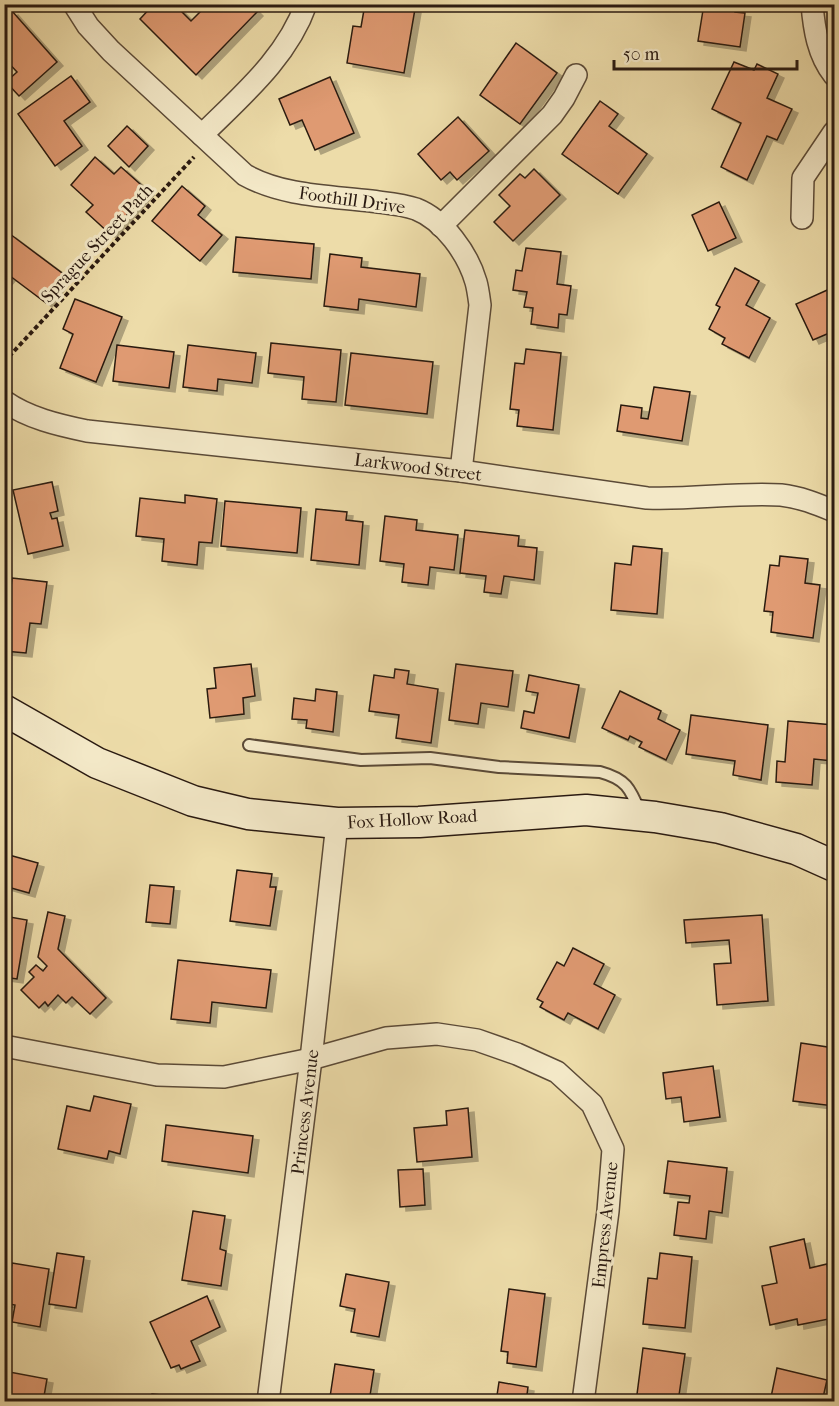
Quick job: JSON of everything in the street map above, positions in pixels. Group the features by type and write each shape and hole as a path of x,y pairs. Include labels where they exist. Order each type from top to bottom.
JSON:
{"main road":[{"name":"Fox Hollow Road","path":"4,710 97,764 193,801 248,814 337,822 419,822 585,810 641,815 720,828 796,849 834,866"}],"street":[{"name":"Foothill Drive","path":"74,4 88,26 111,51 245,175 258,182 292,192 416,209 430,216 441,226 468,262 476,282 480,305 461,471"},
{"path":"206,138 269,68 300,20 306,4"},
{"path":"812,4 819,49 834,75"},
{"path":"441,226 552,115 576,75"},
{"path":"802,218 803,178 834,132"},
{"name":"Larkwood Street","path":"4,401 26,413 55,424 87,431 461,471 647,498 677,500 782,495 834,511"},
{"name":"Princess Avenue","path":"268,1401 311,1059 337,822"},
{"name":"Empress Avenue","path":"5,1050 157,1076 224,1077 311,1059 386,1038 437,1034 477,1040 517,1054 557,1072 592,1104 613,1149 608,1211 583,1401"}],"lane":[{"path":"249,745 361,760 430,758 499,767 600,772 613,775 624,782 632,793 641,815"}],"path":[{"name":"Sprague Street Path","path":"4,362 206,138"}],"building":[{"path":"154,4 174,4 191,21 208,4 249,4 257,12 196,75 140,19"},
{"path":"365,4 386,4 415,9 404,73 347,63 353,26 361,27"},
{"path":"704,4 736,4 735,12 745,13 740,47 698,41"},
{"path":"12,11 57,62 19,96 6,82 17,72 4,58 4,18"},
{"path":"516,43 557,73 520,124 480,95"},
{"path":"734,62 754,70 757,64 778,74 767,98 792,109 777,140 767,136 747,180 721,167 741,123 712,109"},
{"path":"71,76 90,102 64,121 82,146 55,166 18,114"},
{"path":"330,77 354,133 315,150 302,120 290,125 279,99"},
{"path":"600,101 618,114 609,126 647,154 618,194 562,154"},
{"path":"458,117 489,151 457,180 450,172 441,180 418,154"},
{"path":"127,126 148,146 129,167 108,146"},
{"path":"95,157 114,174 121,167 148,191 110,234 86,212 93,205 71,185"},
{"path":"534,169 560,195 513,241 494,222 510,206 499,195 520,174 525,178"},
{"path":"182,186 205,206 198,215 222,235 200,261 152,221"},
{"path":"719,202 736,238 708,251 692,215"},
{"path":"10,234 66,276 46,303 10,276 4,283 4,241"},
{"path":"236,237 314,244 311,279 233,272"},
{"path":"526,248 561,252 557,284 571,286 567,315 559,314 558,328 531,324 533,308 524,307 527,292 513,290 516,270 522,271"},
{"path":"330,254 362,258 361,267 420,274 416,307 359,299 358,310 324,306"},
{"path":"735,268 759,281 746,305 770,318 749,358 722,344 725,338 709,329 720,307 716,305"},
{"path":"834,287 834,331 813,340 796,304"},
{"path":"75,299 122,317 96,382 60,368 73,334 63,329"},
{"path":"271,343 341,350 336,402 302,399 304,377 268,373"},
{"path":"117,345 174,352 169,388 113,381"},
{"path":"188,345 256,353 252,383 218,379 217,391 183,387"},
{"path":"526,349 561,353 553,430 517,426 519,410 510,409 515,363 524,364"},
{"path":"351,353 433,362 427,414 345,405"},
{"path":"654,387 690,392 682,441 617,431 621,405 642,408 641,418 648,419"},
{"path":"52,482 58,511 50,513 52,519 57,518 63,546 28,554 13,490"},
{"path":"185,495 217,499 212,543 199,542 197,565 162,561 164,539 136,536 140,498 185,503"},
{"path":"225,501 301,508 297,553 221,546"},
{"path":"316,509 347,512 346,520 363,522 359,565 311,560"},
{"path":"385,516 417,520 416,530 458,535 454,570 430,567 428,585 402,582 404,564 380,561"},
{"path":"465,530 519,536 518,546 537,548 534,580 504,576 501,594 484,592 486,576 460,573"},
{"path":"633,546 662,549 657,614 611,610 615,563 631,565"},
{"path":"780,556 808,559 805,583 820,585 813,638 771,632 773,612 764,611 770,565 779,566"},
{"path":"12,578 47,582 41,624 30,623 26,653 4,651 4,614 8,615"},
{"path":"251,664 255,696 243,698 244,714 210,718 207,689 216,688 214,668"},
{"path":"456,664 513,671 508,707 481,703 478,724 449,720"},
{"path":"395,669 409,671 407,684 438,689 431,743 396,738 399,715 369,711 374,675 394,678"},
{"path":"529,675 579,685 569,738 521,728 524,711 534,713 538,693 526,691"},
{"path":"316,689 337,692 333,732 306,728 307,720 292,719 294,698 315,701"},
{"path":"620,691 661,711 658,719 680,730 666,760 639,747 642,742 630,736 628,740 602,728"},
{"path":"691,715 768,725 761,780 733,775 735,761 686,754"},
{"path":"788,721 834,725 833,761 814,759 812,785 776,782 777,761 785,762"},
{"path":"9,855 38,863 29,893 4,886 4,872"},
{"path":"237,870 272,874 270,887 276,887 270,926 230,921"},
{"path":"150,885 174,887 170,924 146,922"},
{"path":"48,912 65,916 58,949 106,998 90,1014 72,997 66,1003 58,995 48,1006 45,1002 39,1008 21,990 34,977 29,972 36,965 43,971 47,966 38,957"},
{"path":"762,915 768,1001 717,1005 714,964 731,963 729,940 686,943 684,920"},
{"path":"4,916 27,920 17,979 4,977"},
{"path":"573,948 604,964 594,984 615,995 598,1029 568,1013 564,1020 540,1007 543,1002 537,999 557,962 564,966"},
{"path":"178,960 271,970 266,1008 212,1002 210,1023 171,1019"},
{"path":"801,1043 834,1048 834,1106 793,1101"},
{"path":"713,1066 720,1117 684,1122 681,1097 666,1099 663,1073"},
{"path":"94,1096 131,1104 120,1154 109,1151 107,1159 58,1149 67,1106 90,1111"},
{"path":"468,1108 472,1157 417,1162 414,1128 447,1125 446,1111"},
{"path":"166,1125 253,1136 248,1173 162,1161"},
{"path":"668,1161 727,1168 722,1213 709,1211 706,1239 674,1235 678,1202 689,1203 690,1196 664,1193"},
{"path":"423,1169 425,1205 400,1207 398,1170"},
{"path":"193,1211 225,1216 220,1249 226,1251 221,1286 182,1280"},
{"path":"804,1239 810,1268 827,1264 834,1299 834,1318 798,1325 797,1319 770,1325 762,1286 777,1283 770,1247"},
{"path":"57,1253 84,1257 76,1308 49,1304"},
{"path":"660,1253 692,1257 685,1328 643,1324 648,1278 657,1279"},
{"path":"12,1263 49,1269 40,1327 12,1322 15,1305 5,1303"},
{"path":"346,1274 389,1282 379,1337 351,1332 355,1309 340,1306"},
{"path":"509,1289 545,1294 536,1367 507,1363 508,1352 501,1351"},
{"path":"207,1296 220,1327 191,1341 200,1361 181,1369 179,1365 171,1368 150,1322"},
{"path":"643,1348 685,1354 678,1402 636,1402"},
{"path":"335,1364 374,1370 369,1402 323,1402 324,1396 330,1397"},
{"path":"777,1368 827,1380 822,1402 770,1402"},
{"path":"4,1371 47,1379 43,1402 4,1402"},
{"path":"499,1382 528,1387 526,1402 496,1402"},
{"path":"152,1394 180,1397 179,1402 151,1402"}]}
